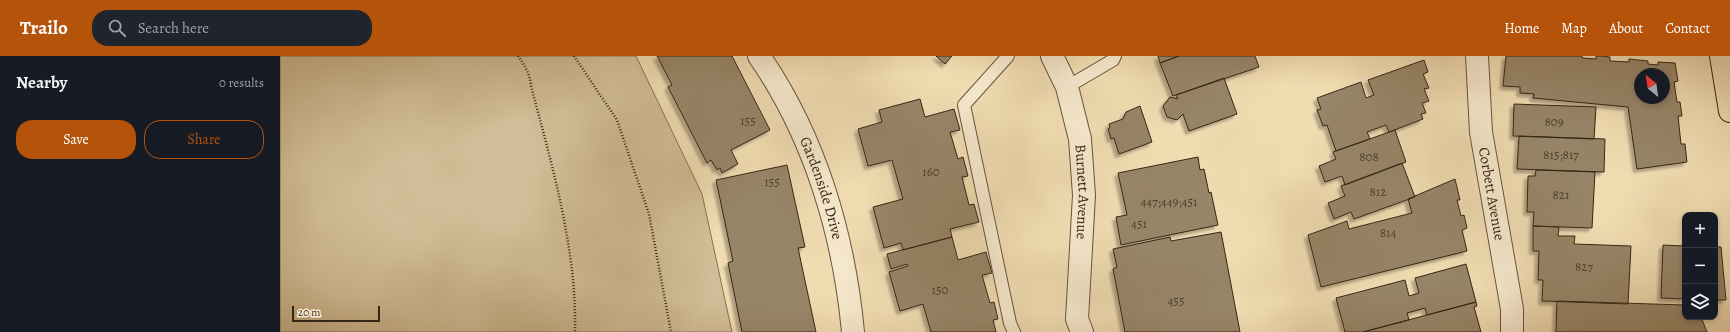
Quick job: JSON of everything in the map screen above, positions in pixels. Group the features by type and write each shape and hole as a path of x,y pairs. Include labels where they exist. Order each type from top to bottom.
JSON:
{"main road":[{"path":"1721,56 1730,110"}],"street":[{"name":"Gardenside Drive","path":"759,56 796,122 825,193 843,264 853,332"},
{"name":"Burnett Avenue","path":"1052,56 1067,87 1080,139 1084,195 1077,319 1082,332"},
{"name":"Corbett Avenue","path":"1477,56 1481,132 1512,309 1512,332"}],"lane":[{"path":"1008,56 964,105 1010,323 1014,332"},
{"path":"1067,87 1113,60 1115,56"}],"path":[{"path":"518,56 527,68 530,77 571,258 576,307 575,332"},
{"path":"574,56 617,120 649,214 671,332"}],"shaded area":[{"path":"280,56 636,56 702,194 732,332 280,332"}],"building":[{"path":"657,56 732,56 770,130 731,150 738,164 722,173 720,168 717,170 711,160 707,163 668,87 672,85"},
{"path":"936,56 952,56 945,64"},
{"path":"1158,56 1179,56 1160,63"},
{"path":"1179,56 1255,56 1259,67 1173,96 1160,63"},
{"path":"1506,56 1582,56 1582,58 1596,59 1596,56 1601,56 1610,57 1610,61 1629,62 1629,59 1648,61 1648,64 1658,65 1658,62 1675,63 1678,81 1674,82 1677,102 1680,102 1682,116 1678,116 1681,144 1685,144 1687,162 1637,169 1628,107 1533,98 1534,94 1520,93 1520,87 1503,86"},
{"path":"1424,60 1428,72 1423,74 1429,88 1424,89 1429,101 1422,103 1426,113 1421,114 1423,119 1389,132 1386,125 1367,132 1370,139 1336,151 1327,125 1323,126 1317,110 1321,109 1317,98 1361,82 1366,98 1374,95 1368,80"},
{"path":"1224,78 1237,114 1189,131 1183,114 1177,120 1167,117 1163,106 1170,97 1178,99 1176,95"},
{"path":"920,99 925,117 954,109 960,130 950,132 958,159 963,157 968,176 962,177 969,205 974,204 979,222 950,229 952,237 903,250 901,243 884,248 873,207 903,199 892,160 868,166 858,129 882,122 879,110"},
{"path":"1514,104 1596,107 1594,139 1513,136"},
{"path":"1140,106 1152,142 1119,154 1114,138 1111,139 1108,129 1110,128 1109,124 1123,119 1126,112"},
{"path":"1395,130 1406,162 1345,185 1342,176 1325,182 1319,166 1336,159 1333,152"},
{"path":"1519,136 1605,139 1604,172 1517,169"},
{"path":"1198,157 1200,170 1204,169 1209,193 1211,192 1218,225 1121,245 1116,217 1127,215 1118,173"},
{"path":"1402,163 1415,197 1354,219 1351,212 1334,219 1328,203 1345,196 1341,186"},
{"path":"787,165 805,247 798,248 816,332 742,332 728,263 733,261 716,180"},
{"path":"1536,170 1595,172 1592,228 1533,226 1534,212 1527,212 1528,176 1535,176"},
{"path":"1455,179 1460,200 1457,200 1461,216 1464,215 1467,228 1462,230 1467,251 1321,287 1308,235 1347,221 1349,229 1412,213 1408,199"},
{"path":"1533,226 1559,227 1558,236 1575,236 1574,244 1631,246 1628,304 1542,301 1543,280 1538,280 1539,251 1533,251"},
{"path":"1221,232 1240,332 1125,332 1113,269 1117,267 1113,249 1170,237 1171,241"},
{"path":"952,237 958,260 986,252 992,273 982,275 990,303 994,302 998,319 993,320 996,332 931,332 923,304 900,311 889,272 908,266 907,264 891,269 887,254"},
{"path":"1663,245 1682,246 1682,299 1661,298"},
{"path":"1718,247 1721,247 1726,300 1718,300"},
{"path":"1466,264 1476,302 1427,315 1425,308 1407,313 1409,320 1363,332 1345,332 1336,298 1405,280 1409,296 1419,293 1415,278"},
{"path":"1557,301 1682,305 1682,320 1702,320 1707,332 1556,332"},
{"path":"1476,302 1477,306 1474,307 1481,332 1363,332"}]}
